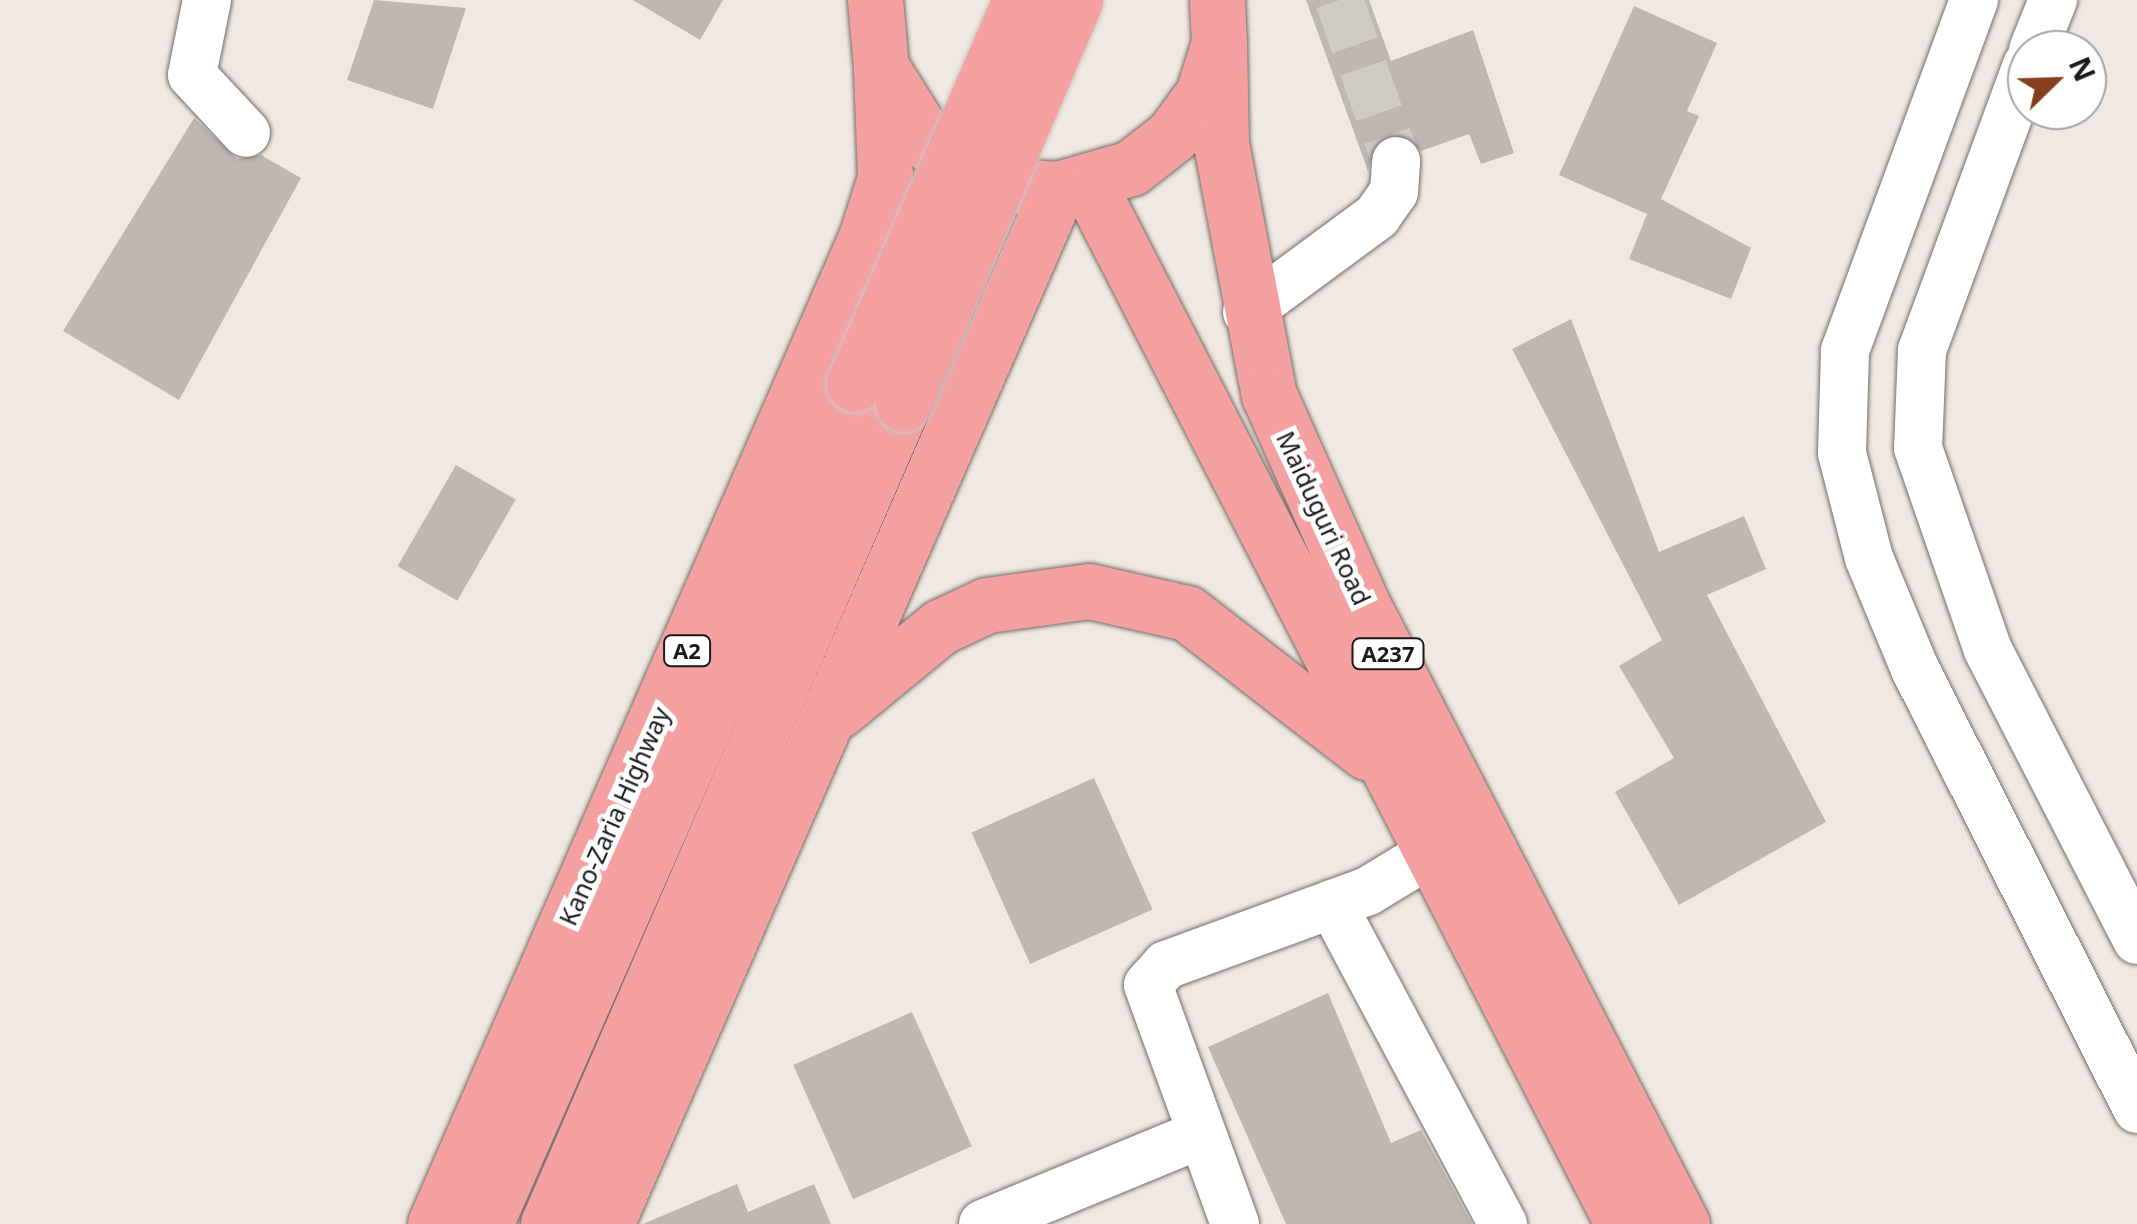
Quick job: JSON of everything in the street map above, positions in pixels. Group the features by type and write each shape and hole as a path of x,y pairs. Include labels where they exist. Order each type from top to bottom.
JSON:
{"highway":[{"name":"Kano-Zaria Highway","path":"435,1224 867,236 886,178 875,0"},
{"name":"A2","path":"485,1224 1020,0"},
{"path":"548,1224 1074,0"},
{"path":"881,66 930,144 1012,186 1073,187 1132,168 1172,136 1203,94 1218,22"},
{"name":"Maiduguri Road","path":"1218,22 1221,144 1247,312 1305,486 1682,1224"},
{"path":"606,1224 826,722 1073,187"},
{"name":"A237","path":"1073,187 1386,770 1434,851 1623,1224"},
{"path":"826,722 940,627 988,605 1089,591 1187,613 1386,770"}],"street":[{"path":"207,0 192,75 246,132"},
{"path":"1974,0 1845,351 1842,453 1869,558 1915,668 2137,1109"},
{"path":"2041,30 2053,0"},
{"path":"2007,118 1922,350 1918,448 1988,650 2137,940"},
{"path":"1247,312 1377,216 1394,192 1396,161"},
{"path":"1842,453 1918,448"},
{"path":"1236,1224 1197,1136 1149,1003 1154,975 1332,904 1434,851"},
{"path":"1332,904 1503,1224"},
{"path":"983,1224 1197,1136"}],"building":[{"path":"374,0 466,8 433,109 347,80"},
{"path":"633,0 723,0 700,40"},
{"path":"1306,0 1369,0 1391,61 1473,30 1514,153 1481,164 1469,134 1421,151 1397,134 1374,145 1368,171"},
{"path":"1634,6 1717,43 1687,111 1699,116 1661,199 1751,248 1731,299 1629,259 1647,214 1559,175"},
{"path":"194,118 237,159 261,155 301,178 179,400 63,331"},
{"path":"1571,319 1659,552 1744,516 1766,569 1707,595 1826,822 1679,905 1615,792 1674,758 1619,666 1662,640 1512,349"},
{"path":"456,465 516,500 457,601 398,566"},
{"path":"1094,778 1153,910 1030,964 972,833"},
{"path":"1328,993 1391,1143 1421,1130 1472,1224 1286,1224 1208,1047"},
{"path":"912,1012 972,1146 853,1199 793,1065"},
{"path":"737,1184 748,1212 814,1184 831,1224 643,1224"}],"tunnel":[{"path":"1339,0 1396,161"}]}
